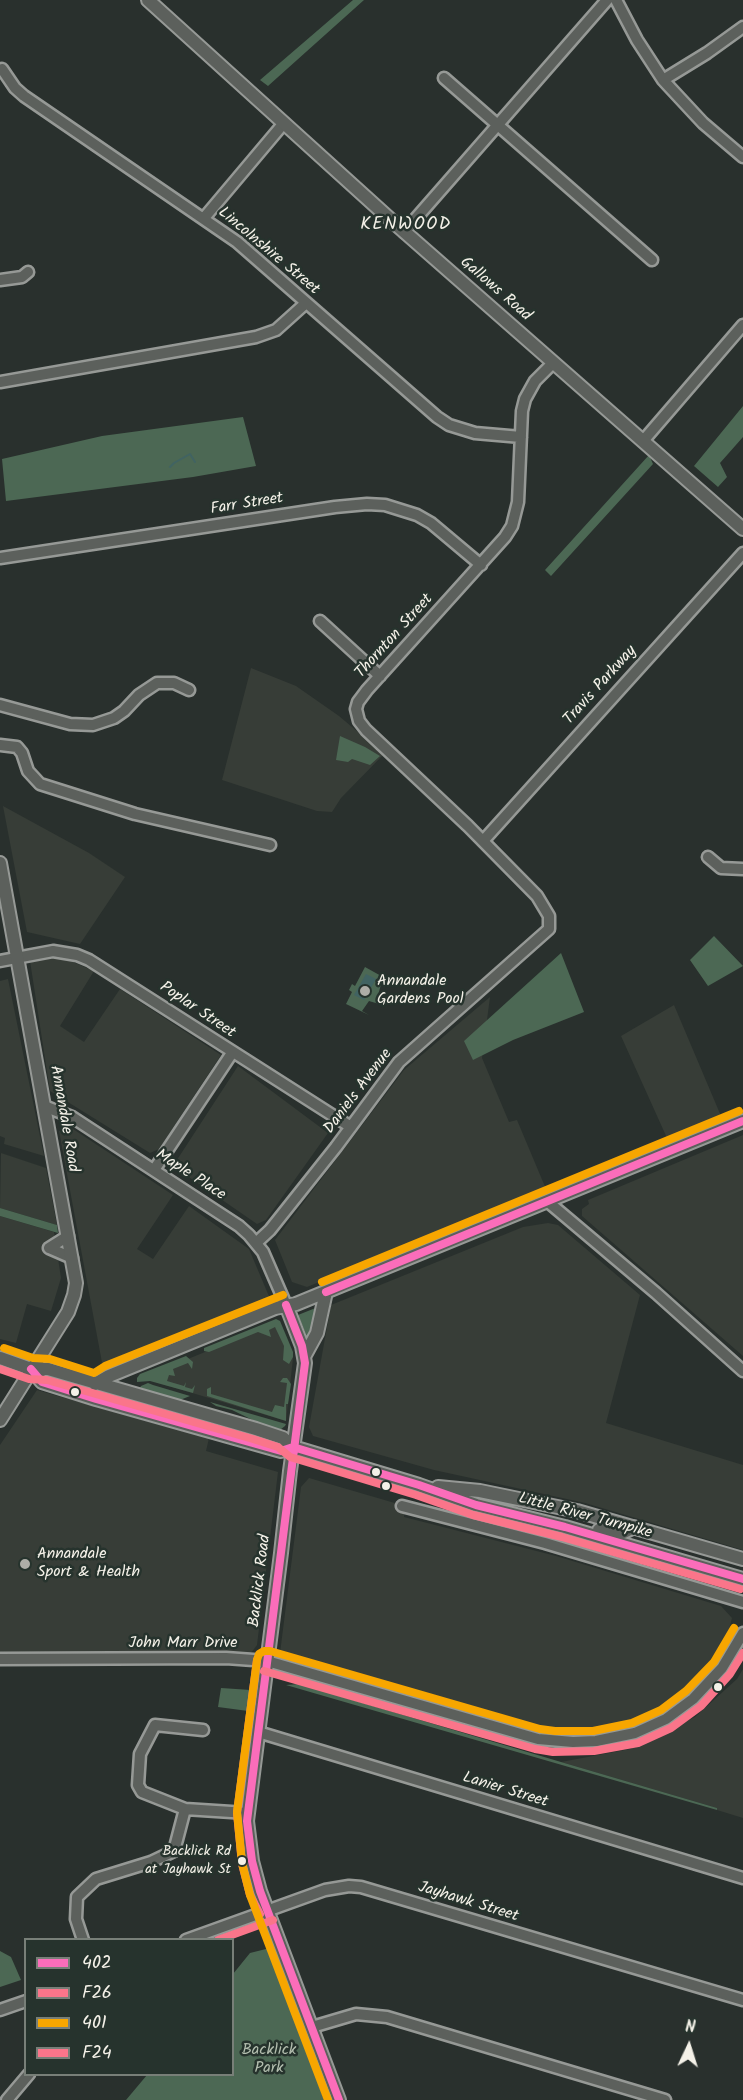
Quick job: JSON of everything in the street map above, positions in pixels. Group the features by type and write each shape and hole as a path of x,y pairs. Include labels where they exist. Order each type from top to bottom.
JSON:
{"main road":[{"name":"Gallows Road","path":"148,0 404,232 743,529"},
{"name":"Annandale Road","path":"0,863 76,1283 72,1304 0,1420"},
{"path":"95,1384 109,1376 274,1308 296,1304 743,1121"},
{"path":"305,1355 317,1333 326,1292"},
{"name":"Backlick Road","path":"286,1305 305,1355 247,1813 254,1869 339,2100"},
{"name":"Little River Turnpike","path":"0,1358 31,1369 48,1369 283,1438 294,1447 476,1505 565,1527 743,1580"},
{"name":"Little River Turnpike","path":"31,1369 42,1382 96,1399 281,1450 294,1447"},
{"name":"Little River Turnpike","path":"419,1485 480,1491 577,1511 743,1559"},
{"path":"565,1527 619,1533 627,1532 634,1527"}],"street":[{"path":"404,232 607,0"},
{"path":"616,0 637,40 663,80 704,123 742,157"},
{"path":"663,80 743,27"},
{"name":"Lincolnshire Street","path":"2,69 15,88 24,96 237,242 443,421 475,434 521,437"},
{"path":"444,78 652,261"},
{"path":"204,218 284,123"},
{"path":"0,280 22,278 28,272"},
{"path":"0,382 256,337 276,330 306,303"},
{"path":"643,441 743,325"},
{"name":"Thornton Street","path":"550,922 544,905 537,896 359,722 356,709 358,702 380,676 505,537 516,514 518,502 522,411 525,399 535,381 553,363"},
{"name":"Farr Street","path":"0,558 367,504 385,505 417,514 481,565"},
{"name":"Travis Parkway","path":"483,841 743,553"},
{"path":"320,621 380,676"},
{"path":"0,705 70,724 93,725 114,718 124,711 139,694 157,683 174,683 189,690"},
{"path":"0,745 17,747 22,753 28,771 40,784 135,814 270,845"},
{"path":"708,857 721,868 743,869"},
{"name":"Daniels Avenue","path":"256,1243 270,1230 399,1062 533,944 549,929 550,922"},
{"name":"Poplar Street","path":"0,961 53,951 77,955 128,984 232,1053 351,1127"},
{"path":"154,1170 232,1053"},
{"name":"Maple Place","path":"44,1106 72,1117 239,1226 256,1243 271,1267 286,1305"},
{"path":"547,1201 656,1293 743,1371"},
{"path":"68,1236 49,1248 72,1258"},
{"path":"402,1506 541,1542 743,1602"},
{"name":"John Marr Drive","path":"0,1659 226,1658 267,1661 538,1739 554,1742 594,1741 635,1733 666,1719 693,1699 722,1668 743,1633"},
{"path":"203,1730 155,1725 141,1754 138,1785 142,1792 185,1809 247,1813"},
{"name":"Lanier Street","path":"258,1732 743,1878"},
{"path":"82,1938 76,1919 76,1897 96,1879 152,1862 174,1851 185,1809"},
{"name":"Jayhawk Street","path":"192,1938 325,1890 349,1886 361,1887 743,2000"},
{"path":"0,2010 24,2002"},
{"path":"312,2027 356,2014 387,2017 665,2100"},
{"path":"7,2100 27,2076"}],"shaded area":[{"path":"251,668 296,686 339,716 384,754 341,798 332,812 317,811 222,780"},
{"path":"3,806 89,853 125,877 80,944 27,932"},
{"path":"39,954 59,956 94,971 60,1026 84,1042 120,989 221,1055 159,1149 150,1153 50,1091 30,961"},
{"path":"8,979 44,1156 4,1144 5,1138 0,1136 0,981"},
{"path":"490,997 482,1058 509,1122 517,1120 546,1189 307,1287 292,1282 275,1240 404,1070"},
{"path":"674,1005 721,1116 667,1138 621,1036"},
{"path":"238,1066 328,1133 266,1220 257,1224 173,1166"},
{"path":"70,1127 173,1195 137,1249 153,1259 189,1206 249,1249 271,1301 103,1368 59,1131"},
{"path":"743,1135 743,1356 582,1216 582,1209 589,1204 588,1200"},
{"path":"1,1153 46,1168 57,1225 0,1208"},
{"path":"0,1216 54,1232 61,1278 51,1311 27,1304 16,1343 0,1339"},
{"path":"548,1223 558,1225 640,1295 606,1423 743,1465 743,1550 585,1503 434,1470 313,1436 309,1427 331,1305 523,1227"},
{"path":"280,1321 293,1358 286,1421 142,1378"},
{"path":"37,1390 166,1427 168,1422 210,1434 206,1451 278,1472 257,1645 251,1653 239,1658 0,1652 0,1445"},
{"path":"309,1478 405,1506 404,1517 556,1556 721,1606 732,1618 725,1645 704,1672 666,1706 621,1727 582,1733 534,1730 280,1653 301,1487"},
{"path":"743,1669 743,1818 717,1810 717,1808 561,1762 630,1749 695,1717 737,1679"}],"green space":[{"path":"353,0 364,0 268,86 260,80"},
{"path":"743,406 743,437 720,463 727,477 718,487 694,466"},
{"path":"243,417 256,466 193,477 6,501 2,459 102,436"},
{"path":"649,455 653,464 551,576 545,570"},
{"path":"340,736 380,756 370,765 352,759 348,762 336,760"},
{"path":"714,936 743,966 708,986 690,960"},
{"path":"561,953 584,1012 513,1040 473,1060 464,1041"},
{"name":"Annandale Gardens Pool","path":"365,967 383,977 377,999 380,1001 379,1004 369,1001 362,1011 369,1015 346,1004 352,992 349,990 352,984 355,986"},
{"path":"0,1208 57,1225 58,1233 0,1216"},
{"path":"318,1307 312,1339 308,1339 298,1315"},
{"path":"276,1319 280,1321 293,1352 289,1364 283,1360 284,1346 275,1327 269,1330 271,1337 258,1332 209,1352 204,1351 204,1348"},
{"path":"186,1356 193,1362 192,1369 188,1363 173,1369 175,1376 169,1375 167,1381 184,1386 186,1382 185,1387 192,1389 195,1385 193,1393 150,1381 137,1382 140,1374"},
{"path":"283,1378 287,1378 291,1384 288,1404 286,1404 286,1421 207,1396 207,1389 211,1387 211,1394 272,1412 275,1405 284,1407 287,1383 280,1382"},
{"path":"148,1383 190,1396 180,1400 140,1388"},
{"path":"210,1402 286,1424 280,1430"},
{"path":"299,1684 717,1808 717,1810 286,1685"},
{"path":"221,1688 251,1690 248,1711 218,1707"},
{"name":"Backlick Park","path":"270,1948 324,2100 126,2100 146,2076 234,2076 234,1973 250,1953"},
{"path":"0,1951 11,1957 21,1980 0,1987"}],"water":[{"path":"366,974 376,979 364,1000 354,995"}],"waterway":[{"path":"170,467 190,454 195,462"}],"transit line":[{"name":"401","path":"322,1282 739,1111"},
{"name":"402","path":"326,1292 743,1121"},
{"name":"401","path":"4,1348 33,1358 50,1359 94,1373 105,1366 283,1295"},
{"name":"402","path":"286,1305 302,1346 305,1363 247,1821 252,1861 260,1891 339,2100"},
{"name":"F24","path":"0,1369 29,1379 47,1380 253,1439 278,1447 290,1457 416,1495 473,1515 562,1537 740,1589"},
{"name":"402","path":"31,1369 42,1382 96,1399 281,1451 293,1447 419,1485 476,1505 565,1527 743,1579"},
{"name":"401","path":"328,2100 250,1895 242,1863 237,1812 259,1654 270,1651 540,1729 593,1731 632,1723 661,1710 686,1691 714,1662 734,1628"},
{"name":"F26","path":"264,1671 535,1749 553,1752 594,1751 638,1743 671,1728 701,1706 730,1674 743,1653"},
{"name":"F26","path":"257,1660 237,1813 242,1864 250,1895 260,1914"},
{"name":"F26","path":"224,1938 273,1920"}],"place":[{"name":"Annandale Gardens Pool","path":"365,991"},
{"name":"Annandale Sport & Health","path":"25,1564"},
{"name":"Backlick Rd at Jayhawk St","path":"242,1861"}],"district":[{"name":"KENWOOD","path":"406,226"}]}
